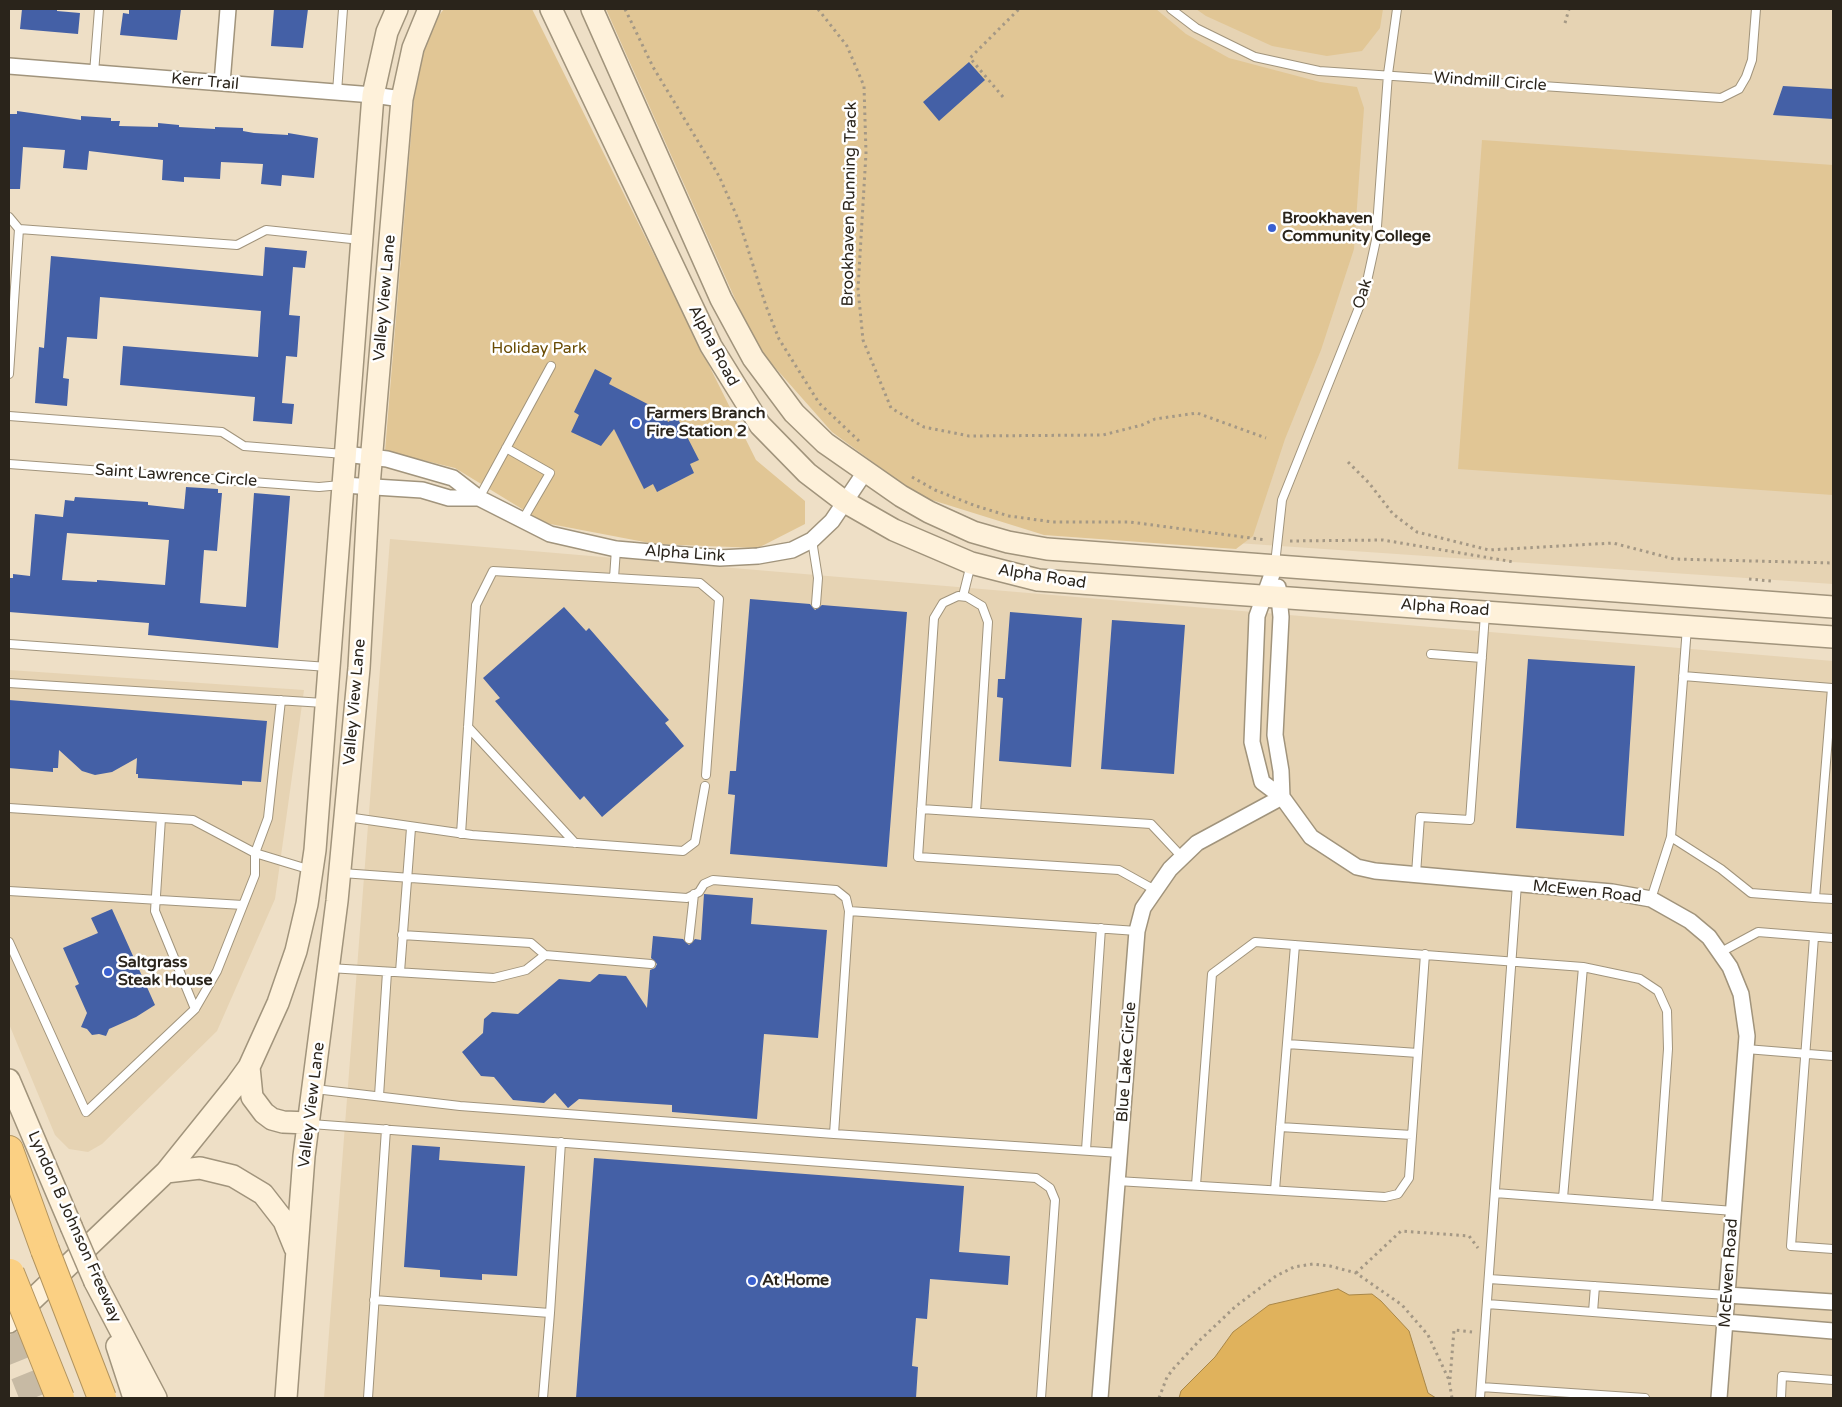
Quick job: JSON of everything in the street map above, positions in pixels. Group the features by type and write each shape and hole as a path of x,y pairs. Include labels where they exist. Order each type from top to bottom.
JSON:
{"highway":[{"path":"9,1150 44,1250 102,1398"},
{"path":"9,1271 60,1398"}],"main road":[{"name":"Valley View Lane","path":"74,1258 166,1172 249,1066 278,1003 296,951 313,870 373,95 387,32 397,9"},
{"name":"Valley View Lane","path":"286,1398 296,1253 309,1124 340,873 358,668 369,486 402,99 412,48 429,9"},
{"name":"Alpha Road","path":"551,9 711,346 760,425 807,474 844,502 894,530 971,563 1038,580 1272,595 1833,637"},
{"name":"Alpha Road","path":"592,9 722,299 753,358 794,413 825,443 864,472 930,512 973,532 1008,542 1056,550 1833,607"},
{"path":"313,870 340,873"},
{"path":"249,1066 249,1082 252,1097 264,1113 272,1119 283,1122 309,1124"},
{"name":"Lyndon B Johnson Freeway","path":"9,1080 95,1282 156,1398"},
{"path":"166,1172 200,1168 234,1176 241,1180 263,1194 284,1221 296,1253"},
{"name":"Lyndon B Johnson Freeway","path":"9,1322 74,1258"},
{"path":"95,1282 134,1398"}],"street":[{"path":"222,83 228,9"},
{"name":"Kerr Trail","path":"9,66 373,95 402,99"},
{"name":"Alpha Link","path":"345,454 387,459 453,478 478,498 550,534 616,549 720,558 758,556 792,550 812,540 832,521 864,472"},
{"name":"Alpha Link","path":"343,485 422,490 449,498 478,498"},
{"name":"McEwen Road","path":"1275,566 1272,595 1281,617 1275,735 1281,771 1282,797"},
{"name":"McEwen Road","path":"1272,595 1257,616 1252,742 1262,782 1282,797 1311,836 1357,867 1375,871 1612,892 1651,899 1690,921 1709,937 1721,952 1741,994 1747,1036 1719,1398"},
{"name":"Blue Lake Circle","path":"1100,1398 1137,931 1143,908 1182,857 1197,843 1282,797"},
{"path":"1728,1295 1833,1302"},
{"path":"1725,1322 1833,1331"}],"lane":[{"path":"94,73 99,9"},
{"path":"337,92 343,9"},
{"name":"Windmill Circle","path":"1171,9 1196,28 1255,57 1319,71 1388,74 1721,98 1739,89 1746,77 1752,60 1756,9"},
{"name":"Oak","path":"1275,566 1282,500 1364,295 1376,240 1388,74 1397,9"},
{"path":"9,217 19,229 9,374"},
{"path":"19,229 237,245 266,230 361,240"},
{"path":"478,498 551,366"},
{"path":"9,416 222,432 244,446 345,454"},
{"path":"506,448 550,473 522,521"},
{"name":"Saint Lawrence Circle","path":"9,464 319,487 343,485"},
{"path":"812,540 818,578 816,604"},
{"path":"614,578 616,549"},
{"path":"963,596 971,563"},
{"path":"460,834 476,605 493,571 700,583 719,599 706,775"},
{"path":"976,812 988,622 982,606 975,600 963,596 950,598 942,603 934,618 918,857 1118,870 1155,890"},
{"path":"1416,874 1420,817 1470,820 1485,611"},
{"path":"1651,899 1671,837 1687,626"},
{"path":"9,644 329,667"},
{"path":"1431,654 1482,658"},
{"path":"1683,676 1832,688 1815,898"},
{"path":"9,683 326,703"},
{"path":"9,942 86,1112 195,1010 217,971 255,875 255,853 268,818 281,700"},
{"path":"468,727 575,843"},
{"path":"345,817 460,834 683,851 695,842 705,786"},
{"path":"9,808 193,820 210,827 255,853 313,870"},
{"path":"922,808 1151,824 1182,857"},
{"path":"161,818 155,911 195,1010"},
{"path":"400,972 411,828"},
{"path":"1671,837 1720,869 1751,893 1833,899"},
{"path":"340,873 687,898 704,884 713,880 830,888 836,890 846,898 849,911 834,1134"},
{"path":"1480,1398 1517,884"},
{"path":"9,891 243,905"},
{"path":"690,939 694,894"},
{"path":"849,911 1137,931"},
{"path":"1086,1150 1100,928"},
{"path":"1721,952 1758,932 1833,938"},
{"path":"402,935 531,943 545,955 647,964"},
{"path":"1814,936 1791,1246 1833,1249"},
{"path":"1196,1186 1212,974 1255,942 1511,960 1583,967 1640,979 1658,991 1667,1011 1668,1049 1657,1205"},
{"path":"1275,1190 1295,945"},
{"path":"1118,1181 1385,1197 1398,1194 1409,1178 1425,954"},
{"path":"329,968 494,978 526,970 545,955"},
{"path":"1563,1198 1583,967"},
{"path":"379,1096 387,972"},
{"path":"1287,1044 1418,1053"},
{"path":"1746,1049 1833,1056"},
{"path":"313,1088 460,1106 834,1134 1120,1152"},
{"path":"309,1124 1036,1178 1050,1188 1055,1200 1041,1398"},
{"path":"1280,1127 1412,1135"},
{"path":"368,1398 386,1129"},
{"path":"543,1398 561,1142"},
{"path":"1495,1193 1734,1211"},
{"path":"1489,1279 1728,1295"},
{"path":"1593,1312 1595,1286"},
{"path":"374,1300 550,1313"},
{"path":"1487,1304 1725,1322"},
{"path":"1781,1398 1782,1376 1833,1380"},
{"path":"1481,1387 1564,1395 1645,1398"}],"path":[{"path":"625,9 653,67 719,176 739,220 778,338 819,403 862,443"},
{"name":"Brookhaven Running Track","path":"818,9 847,46 864,86 866,153 858,289 863,340 891,408 924,427 968,436 1103,434 1142,425 1155,419 1197,413 1266,438"},
{"path":"1002,97 970,58 1019,9"},
{"path":"1565,23 1569,9"},
{"path":"1348,462 1369,483 1393,514 1417,532 1489,550 1613,543 1674,560 1833,562"},
{"path":"910,476 943,493 1009,516 1053,522 1111,521 1160,525 1248,539"},
{"path":"1311,542 1383,540 1521,564"},
{"path":"1746,579 1774,582"},
{"path":"1356,1273 1401,1231 1469,1236 1478,1248"},
{"path":"1159,1398 1167,1377 1199,1341 1236,1306 1276,1276 1294,1267 1313,1264 1330,1266 1356,1273 1383,1290 1417,1320 1428,1335 1449,1380"},
{"path":"1452,1398 1449,1380 1454,1330 1472,1332"}],"shaded area":[{"name":"Brookhaven Community College","path":"611,9 1833,9 1833,584 1033,529"},
{"path":"390,539 1833,661 1833,1398 324,1398"},
{"path":"9,670 304,690 275,899 217,1031 102,1144 88,1152 69,1149 55,1135 9,1024"},
{"path":"1338,1289 1349,1295 1372,1294 1409,1331 1428,1393 1436,1398 1179,1398 1181,1391 1215,1357 1233,1332 1269,1305"}],"green space":[{"name":"Holiday Park","path":"444,9 532,9 756,460 805,501 805,524 758,548 655,544 545,523 455,468 385,451 416,75 433,23"},
{"path":"606,9 1156,9 1186,34 1229,58 1320,82 1357,87 1364,108 1354,249 1321,350 1285,439 1253,536 1236,549 1044,535 919,496 832,432 756,346"},
{"path":"1196,9 1383,9 1380,28 1362,51 1327,56 1272,46 1206,16"},
{"path":"1482,140 1833,165 1833,495 1458,469"}],"building":[{"path":"22,9 57,9 57,11 80,13 78,34 20,29"},
{"path":"129,9 181,9 177,40 120,35 123,13 129,14"},
{"path":"274,9 308,9 303,48 271,46"},
{"path":"969,62 985,80 939,121 923,102"},
{"path":"1783,86 1833,89 1833,119 1773,115"},
{"path":"17,111 81,120 81,116 111,118 111,121 120,121 119,126 158,127 158,123 179,125 179,127 243,128 243,131 254,133 288,135 288,133 318,138 314,178 282,175 281,186 261,184 263,164 221,162 220,179 184,177 184,182 162,180 163,160 89,151 87,170 63,168 65,150 23,147 20,189 9,189 9,114 17,114"},
{"path":"265,247 307,251 305,268 293,267 289,315 300,316 297,357 286,356 282,403 294,404 292,424 253,421 255,397 120,385 123,346 258,357 261,311 100,297 97,339 67,337 63,378 69,379 67,406 35,403 39,347 44,348 51,256 263,276"},
{"path":"595,369 612,378 609,384 663,412 668,422 677,417 699,460 690,464 694,473 657,492 653,484 644,489 614,429 601,446 571,432 579,415 574,412"},
{"path":"186,487 218,489 218,493 222,493 217,551 204,550 200,603 246,607 254,493 290,496 278,648 148,635 149,623 9,612 9,578 13,578 13,574 30,576 35,514 63,517 65,500 74,501 75,497 148,502 148,505 184,509","holes":["67,533 169,540 165,585 97,580 97,582 62,580"]},
{"path":"750,599 810,604 815,610 822,605 907,612 887,867 730,854 735,795 728,794 730,771 736,771"},
{"path":"564,607 586,631 589,628 669,720 665,723 684,746 602,817 584,796 580,800 495,701 500,698 483,678"},
{"path":"1010,612 1082,618 1071,767 999,761 1003,698 997,697 998,679 1005,679"},
{"path":"1112,620 1185,625 1174,774 1101,769"},
{"path":"1528,659 1635,666 1624,836 1516,828"},
{"path":"9,700 267,721 261,782 242,781 242,785 138,778 138,774 136,774 137,758 112,772 95,775 82,771 59,750 58,768 53,768 53,772 9,768"},
{"path":"704,894 753,898 751,924 827,930 818,1038 764,1034 757,1119 672,1112 672,1105 579,1099 568,1108 555,1093 544,1103 513,1100 494,1077 481,1076 462,1052 483,1033 484,1019 492,1012 518,1014 559,979 590,982 599,974 626,976 647,1008 650,970 655,968 657,964 651,958 653,936 683,939 689,945 695,939 701,940"},
{"name":"Saltgrass Steak House","path":"112,909 155,1005 136,1017 109,1029 106,1036 92,1035 87,1029 81,1027 87,1013 75,986 79,984 63,948 98,933 91,918"},
{"path":"412,1145 440,1147 439,1160 525,1166 517,1276 482,1274 482,1280 440,1277 440,1270 404,1267"},
{"name":"At Home","path":"594,1158 964,1186 959,1252 1010,1256 1008,1285 930,1279 927,1319 916,1318 912,1366 918,1367 916,1398 576,1398"}],"tunnel":[{"path":"9,1335 34,1398"}],"place":[{"name":"Brookhaven Community College","path":"1272,228"},
{"name":"Farmers Branch Fire Station 2","path":"636,423"},
{"name":"Saltgrass Steak House","path":"108,972"},
{"name":"At Home","path":"752,1281"}]}
